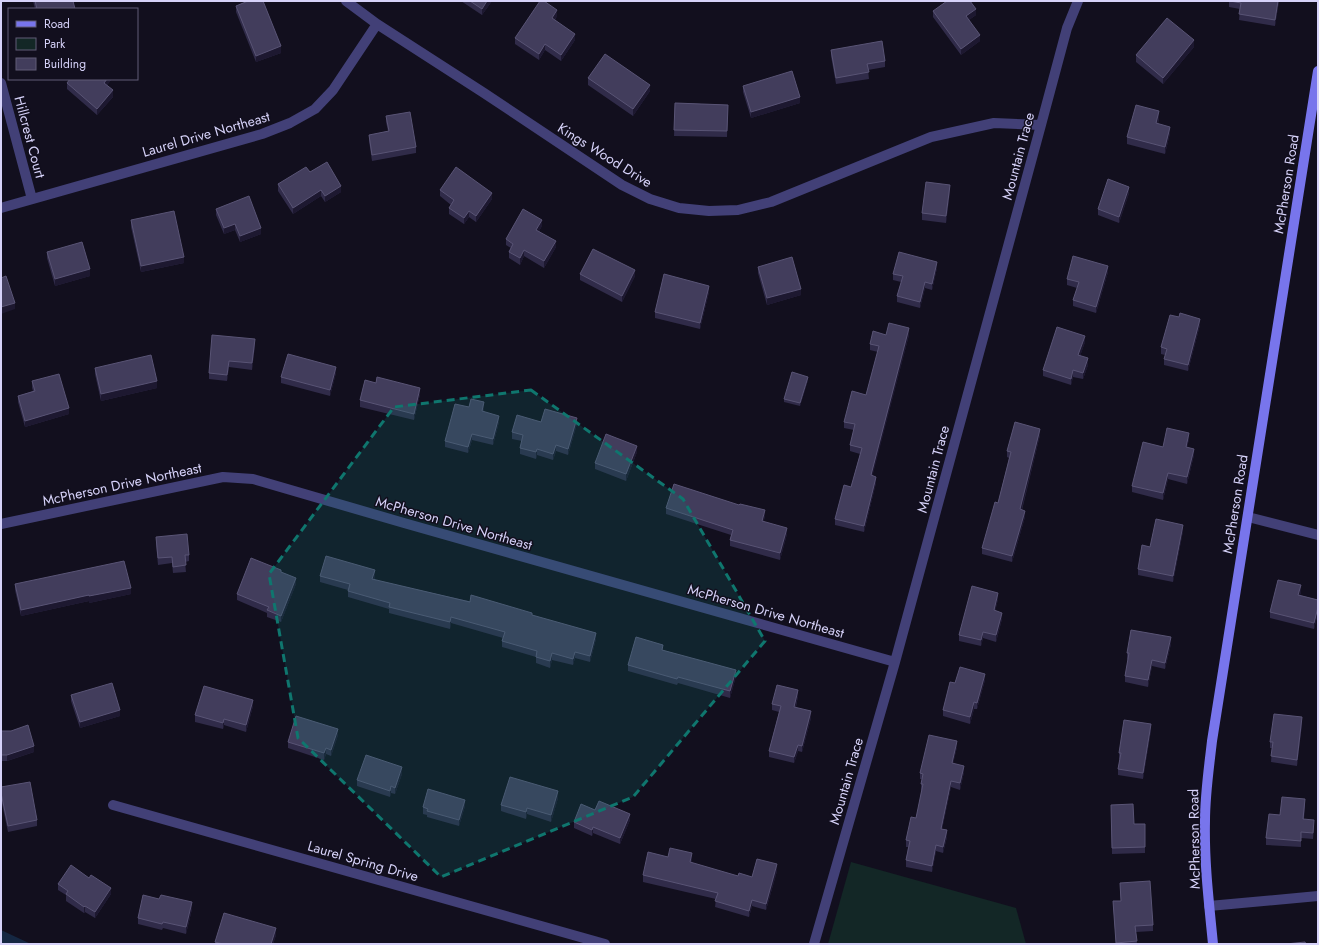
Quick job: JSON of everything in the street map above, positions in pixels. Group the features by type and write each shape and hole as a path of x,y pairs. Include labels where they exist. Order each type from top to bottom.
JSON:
{"street":[{"name":"Kings Wood Drive","path":"346,1 377,24 622,185 650,199 679,208 709,211 738,210 771,202 931,137 994,123 1041,125"},
{"name":"Mountain Trace","path":"814,944 895,662 1067,28 1077,1"},
{"name":"Laurel Drive Northeast","path":"1,208 262,134 290,123 315,109 333,90 377,24"},
{"name":"McPherson Road","path":"1213,944 1209,906 1205,822 1207,783 1212,741 1318,71"},
{"name":"Hillcrest Court","path":"1,83 32,199"},
{"name":"McPherson Drive Northeast","path":"1,524 223,477 253,479 895,662"},
{"path":"1248,517 1318,535"},
{"name":"Laurel Spring Drive","path":"113,805 605,944"},
{"path":"1209,906 1318,896"}],"highlighted area":[{"path":"531,390 683,499 765,641 633,797 441,877 298,738 269,574 394,407"}],"green space":[{"path":"851,862 1016,908 1026,944 828,944"}],"water":[{"path":"1,930 31,944 1,944"}],"building":[{"path":"35,1 73,1 75,8 37,8"},
{"path":"248,1 263,1 281,46 256,56 236,6"},
{"path":"470,1 487,1 482,9"},
{"path":"540,1 544,1 557,10 552,18 575,34 561,55 545,44 539,54 515,38"},
{"path":"947,1 970,1 976,9 966,16 980,35 961,49 933,11"},
{"path":"1230,1 1278,1 1275,20 1239,14 1241,3"},
{"path":"1167,18 1194,40 1163,78 1136,55"},
{"path":"882,41 885,61 867,64 869,72 836,78 831,50"},
{"path":"605,54 650,85 633,109 588,78"},
{"path":"792,71 800,97 751,112 743,86"},
{"path":"69,80 106,80 104,83 113,90 97,109 67,83"},
{"path":"675,103 728,105 727,131 674,130"},
{"path":"1136,105 1159,111 1156,123 1170,127 1165,147 1127,137"},
{"path":"410,112 416,147 372,155 369,135 389,131 386,116"},
{"path":"327,162 341,186 325,196 321,190 293,208 278,184 306,167 310,172"},
{"path":"456,167 492,193 476,216 469,211 464,218 449,208 454,200 440,190"},
{"path":"1108,179 1129,187 1119,217 1098,209"},
{"path":"926,182 950,185 946,216 922,213"},
{"path":"249,196 261,228 240,236 235,224 224,228 216,209"},
{"path":"523,209 542,220 536,230 556,241 544,261 524,250 520,258 509,252 513,244 506,239"},
{"path":"174,211 184,257 141,266 131,220"},
{"path":"82,242 90,269 55,279 47,252"},
{"path":"593,249 635,270 622,296 580,274"},
{"path":"899,252 937,262 932,284 925,282 920,302 897,296 903,276 893,274"},
{"path":"1073,256 1108,266 1096,307 1073,300 1079,282 1067,279"},
{"path":"792,257 801,289 767,298 758,267"},
{"path":"664,274 709,286 700,323 655,312"},
{"path":"6,276 15,303 1,307 1,278"},
{"path":"1180,313 1200,319 1188,365 1164,359 1167,349 1161,347 1170,315 1179,317"},
{"path":"889,323 909,328 871,475 876,477 864,526 835,519 844,485 851,487 862,448 850,445 855,424 844,422 852,391 866,395 879,346 870,344 873,331 886,335"},
{"path":"1057,327 1085,336 1078,355 1088,358 1083,373 1073,370 1071,379 1043,370"},
{"path":"212,335 255,339 252,363 229,361 227,375 209,373"},
{"path":"288,354 336,367 330,390 281,377"},
{"path":"151,355 157,381 101,394 95,368"},
{"path":"792,372 808,377 800,403 784,399"},
{"path":"59,374 69,408 25,421 18,396 35,391 32,381"},
{"path":"377,377 420,388 414,414 360,400 365,380 376,383"},
{"path":"471,399 484,402 482,411 499,416 493,439 472,434 468,447 445,441 455,404 469,407"},
{"path":"545,409 577,418 568,449 556,445 553,454 537,449 536,452 520,448 523,435 512,432 517,415 541,422"},
{"path":"1015,422 1040,429 1020,509 1025,511 1012,556 982,548 995,502 998,503 1011,452 1007,451"},
{"path":"1167,428 1189,433 1186,447 1194,449 1187,477 1168,473 1163,493 1132,486 1143,442 1163,447"},
{"path":"606,434 637,446 626,474 595,463"},
{"path":"674,484 739,505 765,510 762,521 787,528 780,553 730,540 733,530 666,508"},
{"path":"1156,519 1183,525 1173,576 1138,569 1142,545 1150,547"},
{"path":"187,534 189,555 185,555 186,565 173,567 172,557 158,558 156,537"},
{"path":"326,556 375,570 372,579 470,602 471,595 532,613 532,615 596,633 590,656 575,652 573,659 552,653 550,661 536,657 537,651 502,641 505,632 451,617 450,622 389,607 390,603 348,591 350,584 320,576"},
{"path":"251,558 281,570 281,572 296,578 281,616 267,610 269,607 237,594"},
{"path":"124,561 131,588 89,595 21,610 15,584"},
{"path":"1278,580 1301,585 1298,595 1318,600 1314,623 1270,612"},
{"path":"972,586 998,593 994,610 1002,613 996,635 983,632 981,640 959,635"},
{"path":"1131,630 1171,637 1165,663 1152,660 1148,680 1125,676"},
{"path":"636,637 663,645 662,650 736,670 730,691 678,677 677,679 628,665"},
{"path":"960,667 985,674 977,703 974,702 970,717 943,710 950,682 955,683"},
{"path":"112,683 120,710 80,722 71,695"},
{"path":"777,685 798,690 794,707 811,711 802,746 798,745 794,757 769,751 781,706 772,704"},
{"path":"204,686 253,700 246,725 224,719 223,723 195,715"},
{"path":"1274,714 1302,717 1297,760 1271,756 1273,742 1270,742"},
{"path":"296,716 338,729 331,750 326,748 324,753 288,742"},
{"path":"1124,720 1151,724 1143,773 1118,769"},
{"path":"28,725 34,746 7,755 1,755 1,731 11,731"},
{"path":"929,735 957,741 952,763 964,766 960,783 951,781 941,829 947,830 943,847 936,845 932,866 906,860 910,841 906,840 911,817 916,818 923,784 921,784 923,774 920,773"},
{"path":"366,755 402,767 395,788 391,786 390,791 357,780"},
{"path":"510,777 558,791 551,815 527,808 526,812 501,805"},
{"path":"30,782 37,820 8,826 1,787"},
{"path":"428,789 465,800 459,820 427,811 428,809 423,807"},
{"path":"1282,797 1305,799 1303,819 1314,820 1313,833 1301,832 1301,841 1266,838 1269,814 1280,815"},
{"path":"599,801 630,814 620,838 593,827 592,830 574,822 581,804 595,810"},
{"path":"1133,804 1134,824 1145,824 1145,847 1112,848 1111,805"},
{"path":"670,848 692,853 690,862 738,876 739,873 752,877 757,859 777,864 766,904 752,900 749,911 715,901 718,893 643,875 648,852 668,857"},
{"path":"71,865 89,878 91,875 111,888 95,912 85,906 84,907 66,894 68,891 58,884"},
{"path":"1150,881 1153,925 1135,926 1137,941 1116,943 1113,901 1121,901 1120,883"},
{"path":"143,895 159,899 161,895 192,902 186,927 163,922 162,924 138,918"},
{"path":"224,913 276,928 271,944 223,944 215,942"},
{"path":"1305,942 1306,944 1286,944"}]}
